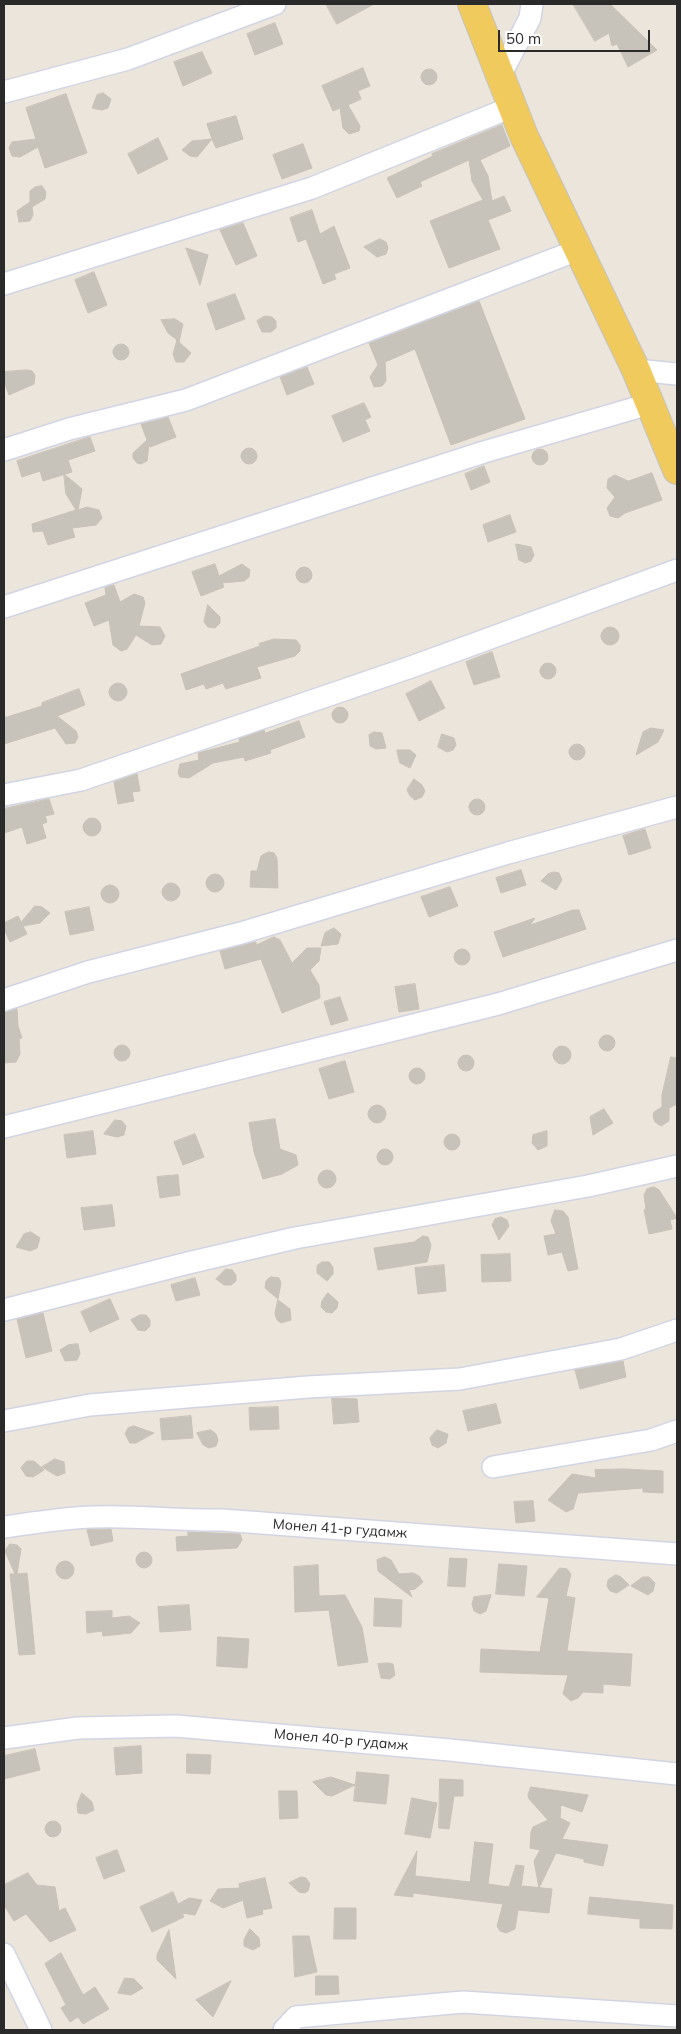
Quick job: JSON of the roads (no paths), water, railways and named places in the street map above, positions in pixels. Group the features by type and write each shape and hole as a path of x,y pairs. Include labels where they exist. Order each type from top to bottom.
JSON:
{"main road":[{"path":"472,4 524,136 636,370 677,470"}],"street":[{"path":"4,92 128,60 275,4"},
{"path":"500,76 531,11 548,4"},
{"path":"4,284 312,188 512,107"},
{"path":"4,450 69,430 186,400 578,250"},
{"path":"636,370 677,374"},
{"path":"4,607 484,452 650,404"},
{"path":"4,795 81,780 411,667 677,570"},
{"path":"4,1000 88,972 241,933 508,853 677,807"},
{"path":"4,1127 498,1004 677,950"},
{"path":"4,1310 287,1240 588,1186 677,1166"},
{"path":"4,1421 90,1405 308,1387 460,1379 621,1349 677,1330"},
{"path":"493,1467 651,1440 677,1431"},
{"name":"Монел 41-р гудамж","path":"4,1527 90,1517 222,1520 677,1554"},
{"name":"Монел 40-р гудамж","path":"4,1738 78,1728 176,1726 450,1750 677,1774"},
{"path":"4,1954 41,2030"},
{"path":"284,2030 296,2017 464,2002 677,2016"}]}
